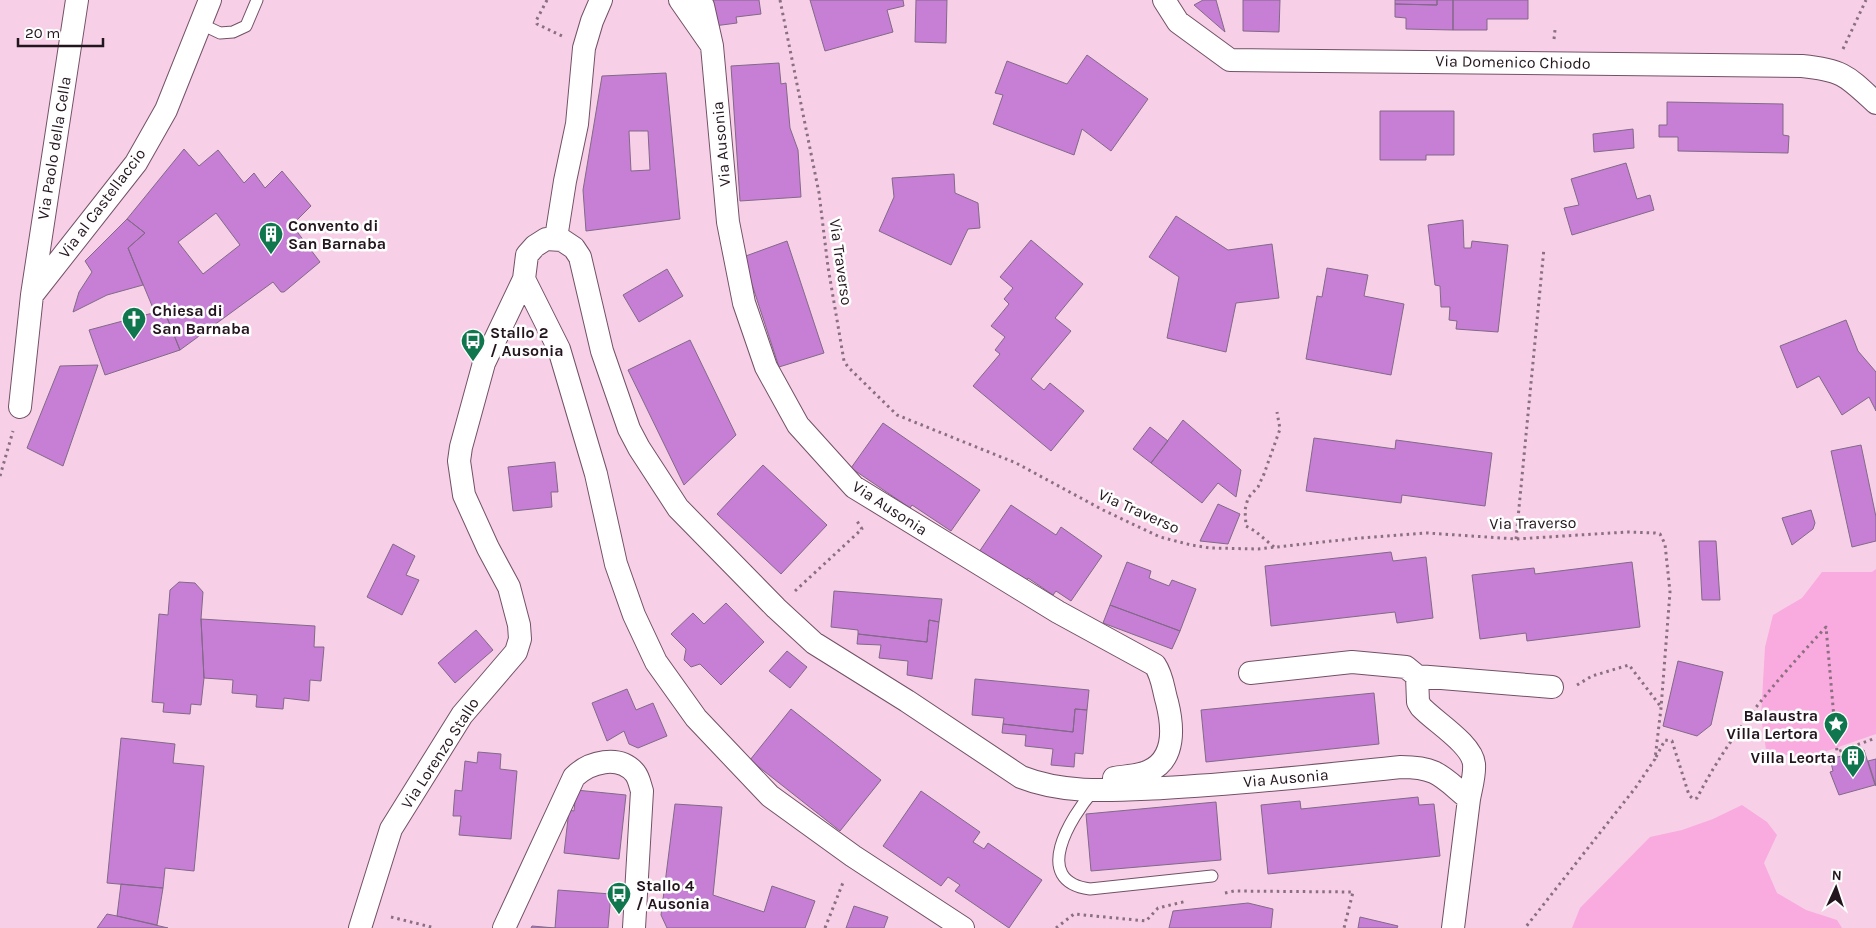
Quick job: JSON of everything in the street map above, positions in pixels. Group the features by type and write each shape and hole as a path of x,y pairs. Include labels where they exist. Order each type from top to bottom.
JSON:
{"street":[{"name":"Via Paolo della Cella","path":"20,407 32,295 77,0"},
{"name":"Via al Castellaccio","path":"32,295 136,163 166,110 210,0"},
{"path":"601,0 584,48 577,124 556,238 546,239 530,250 524,263 524,280 560,349 596,474 616,564 634,615 656,662 696,718 770,796 853,856 963,928"},
{"name":"Via Ausonia","path":"680,0 712,46"},
{"name":"Via Domenico Chiodo","path":"1164,0 1178,22 1230,60 1780,65 1833,70 1852,81 1876,103"},
{"name":"Via Ausonia","path":"703,6 712,46 728,222 744,303 766,367 798,425 854,487 1058,612 1155,665 1162,678 1172,727 1171,740 1165,758 1149,771 1104,780 1093,791"},
{"name":"Via Ausonia","path":"556,238 570,245 580,257 602,351 630,429 639,448 678,508 776,608 814,643 907,701 1021,777 1040,783 1093,791 1214,785 1416,767 1426,768 1438,774 1469,799"},
{"name":"Via Lorenzo Stallo","path":"360,928 391,829 462,715 516,652 520,639 519,625 509,587 488,548 464,495 459,461 461,447 484,363 524,280"},
{"path":"1250,672 1352,662 1406,667 1417,676 1552,688"},
{"path":"1417,676 1418,702 1421,707 1470,751 1474,768 1453,928"},
{"path":"504,928 570,784 580,771 600,762 611,762 628,767 635,773 640,782 642,800 634,928"}],"lane":[{"path":"201,24 220,32 233,32 246,26 257,0"},
{"path":"1093,791 1079,807 1068,826 1060,846 1060,870 1071,884 1090,890 1212,876"}],"path":[{"path":"547,0 536,21 537,24 563,37"},
{"name":"Via Traverso","path":"780,0 819,193 831,286 844,361 897,415 1016,463 1103,510 1160,537 1210,548 1258,549 1427,533 1516,539 1627,532 1660,534 1665,544 1670,592 1655,759 1636,787 1525,928"},
{"path":"1833,70 1866,0"},
{"path":"1516,539 1544,248"},
{"path":"0,476 20,407"},
{"path":"1274,547 1246,526 1246,510 1248,498 1258,487 1280,429 1277,412"},
{"path":"776,608 862,529 850,511 854,487"},
{"path":"1655,759 1665,740 1672,741 1689,795 1693,799 1697,798 1709,774 1740,728 1777,680 1826,627 1837,752 1876,738"},
{"path":"1552,688 1577,685 1592,676 1629,665 1661,708"},
{"path":"825,928 853,856"},
{"path":"1224,893 1234,891 1352,892 1344,928"},
{"path":"1056,928 1074,914 1146,921 1158,908 1196,899"},
{"path":"386,916 434,928"}],"shaded area":[{"path":"1876,569 1876,734 1804,759 1766,749 1761,717 1765,647 1773,615 1802,598 1822,572 1872,572"},
{"path":"1742,805 1767,822 1777,835 1764,863 1777,893 1806,910 1837,920 1842,928 1572,928 1580,908 1650,837 1682,830 1713,819"}],"building":[{"path":"711,0 759,0 761,14 736,17 737,23 714,26"},
{"path":"810,0 903,0 904,6 887,10 893,32 825,51"},
{"path":"916,0 947,0 946,43 915,42"},
{"path":"1203,0 1216,0 1225,32 1194,5"},
{"path":"1243,0 1280,0 1279,32 1243,31"},
{"path":"1395,0 1437,0 1437,5 1395,4"},
{"path":"1437,0 1453,0 1453,30 1406,29 1406,18 1395,17 1395,4 1437,5"},
{"path":"1453,0 1528,0 1528,19 1487,19 1487,30 1453,30"},
{"path":"1087,55 1148,99 1111,151 1082,129 1074,155 993,124 1003,95 995,93 1007,61 1067,84"},
{"path":"779,63 781,84 786,83 790,128 798,150 801,197 740,201 731,66"},
{"path":"666,73 680,219 586,231 583,190 602,76","holes":["629,131 648,131 650,170 631,171"]},
{"path":"1667,102 1783,104 1783,135 1789,136 1788,153 1678,151 1678,137 1659,137 1659,125 1667,125"},
{"path":"1380,111 1454,111 1454,155 1426,155 1426,160 1380,160"},
{"path":"1633,129 1634,148 1594,152 1593,134"},
{"name":"Convento di San Barnaba","path":"184,149 199,166 218,150 244,183 254,173 265,188 282,171 311,206 292,225 320,262 284,292 281,292 273,282 180,350 164,310 155,313 128,248 145,233 127,219","holes":["216,213 240,245 203,274 178,242"]},
{"path":"1626,163 1637,199 1650,195 1654,210 1572,235 1564,208 1579,205 1571,179"},
{"path":"954,174 955,193 978,203 980,228 968,229 951,265 879,231 894,197 892,178"},
{"path":"1176,216 1228,250 1272,244 1279,298 1236,303 1226,352 1167,338 1179,277 1149,257"},
{"path":"127,219 145,233 128,248 143,285 107,295 73,312 79,292 92,272 85,261"},
{"path":"1463,220 1464,248 1471,248 1472,241 1508,245 1498,332 1456,329 1457,321 1449,320 1450,307 1441,307 1440,286 1435,285 1428,225"},
{"path":"1031,240 1083,284 1055,318 1071,331 1031,379 1044,390 1050,383 1084,411 1051,451 973,386 1000,354 995,350 1005,337 991,326 1009,304 1004,299 1013,288 1000,277"},
{"path":"787,241 824,353 779,367 743,257"},
{"path":"1327,268 1368,275 1364,296 1404,304 1391,375 1306,359 1317,296 1322,297"},
{"path":"667,269 683,296 639,322 623,295"},
{"name":"Chiesa di San Barnaba","path":"164,310 180,350 105,375 89,330"},
{"path":"1846,320 1858,351 1876,372 1876,411 1869,397 1842,415 1819,376 1797,388 1780,346"},
{"path":"690,340 736,435 684,485 628,370"},
{"path":"98,365 63,466 27,448 60,366"},
{"path":"1183,420 1241,470 1236,497 1218,483 1202,503 1151,463"},
{"path":"883,423 980,490 951,531 912,505 910,508 851,468"},
{"path":"1150,427 1168,441 1151,463 1133,449"},
{"path":"1314,438 1395,449 1396,440 1492,453 1485,506 1402,495 1401,503 1306,491"},
{"path":"1861,445 1876,517 1876,541 1852,547 1831,451"},
{"path":"555,462 558,492 551,492 552,507 513,511 508,467"},
{"path":"763,465 827,525 781,574 717,514"},
{"path":"1218,504 1240,514 1228,544 1200,541"},
{"path":"1011,505 1056,535 1061,527 1102,556 1071,601 1056,591 1053,595 1028,578 1025,583 979,552"},
{"path":"1811,510 1815,523 1813,529 1792,545 1782,518"},
{"path":"1699,541 1716,541 1720,600 1702,600"},
{"path":"393,544 415,556 406,575 419,580 402,615 367,597"},
{"path":"1391,552 1393,561 1426,557 1433,618 1397,623 1395,612 1271,626 1265,566"},
{"path":"1127,562 1151,571 1149,578 1169,586 1172,580 1196,589 1180,631 1110,605"},
{"path":"1632,562 1640,627 1527,641 1526,633 1480,639 1472,575 1534,568 1535,574"},
{"path":"179,582 195,583 203,592 201,619 204,678 201,705 191,704 190,714 163,712 164,703 152,702 159,614 168,615 170,590"},
{"path":"834,591 942,599 939,622 929,620 927,642 858,634 858,630 831,627"},
{"path":"726,603 764,642 721,685 700,664 691,667 684,660 686,649 671,634 693,613 704,624"},
{"path":"1110,605 1180,631 1172,649 1103,623"},
{"path":"201,619 315,626 314,647 324,647 321,681 310,680 309,701 284,698 283,709 256,707 257,695 232,693 233,680 204,678"},
{"path":"929,620 939,622 932,679 907,675 908,661 879,658 881,645 857,644 858,634 927,642"},
{"path":"476,630 493,650 455,683 438,663"},
{"path":"787,651 807,667 790,688 769,671"},
{"path":"1678,661 1723,672 1711,725 1697,736 1663,726"},
{"path":"975,679 1089,690 1087,710 1075,709 1073,732 1003,724 1004,718 972,715"},
{"path":"627,689 636,710 653,703 667,736 638,748 629,744 624,731 607,741 592,703"},
{"path":"1374,693 1379,744 1206,762 1201,710"},
{"path":"791,709 881,780 840,831 750,760"},
{"path":"1075,709 1087,710 1083,754 1075,753 1074,767 1051,765 1053,749 1025,746 1026,735 1002,733 1003,724 1073,732"},
{"path":"121,738 175,744 173,763 204,766 194,871 165,868 163,888 107,883"},
{"name":"Villa Leorta","path":"1864,750 1875,785 1839,795 1830,772 1833,771 1830,759"},
{"path":"478,752 501,754 500,769 517,771 511,839 459,835 461,816 453,816 455,790 462,791 465,761 477,763"},
{"path":"1876,759 1876,786 1868,761"},
{"path":"576,790 626,795 619,859 564,853 569,810 574,811"},
{"path":"921,791 980,832 973,842 984,849 988,843 1042,880 1009,928 955,891 960,885 948,877 941,886 883,846"},
{"path":"1418,797 1419,805 1434,804 1440,856 1268,874 1261,805 1300,801 1301,809"},
{"path":"1216,802 1221,860 1091,871 1086,814"},
{"path":"675,804 722,807 713,895 764,912 772,886 815,901 805,928 667,928 661,915"},
{"path":"121,884 163,888 157,925 117,916"},
{"path":"558,890 611,894 608,928 555,928"},
{"path":"1248,903 1273,909 1271,928 1169,928 1173,911"},
{"path":"854,906 888,917 884,928 846,928"},
{"path":"107,914 117,916 168,928 97,928"},
{"path":"1360,917 1398,926 1397,928 1358,928"},
{"path":"532,926 555,928 531,928"}],"place":[{"name":"Convento di San Barnaba","path":"271,255"},
{"name":"Chiesa di San Barnaba","path":"134,340"},
{"name":"Stallo 2 / Ausonia","path":"473,362"},
{"name":"Balaustra Villa Lertora","path":"1836,745"},
{"name":"Villa Leorta","path":"1853,778"},
{"name":"Stallo 4 / Ausonia","path":"619,915"}]}
